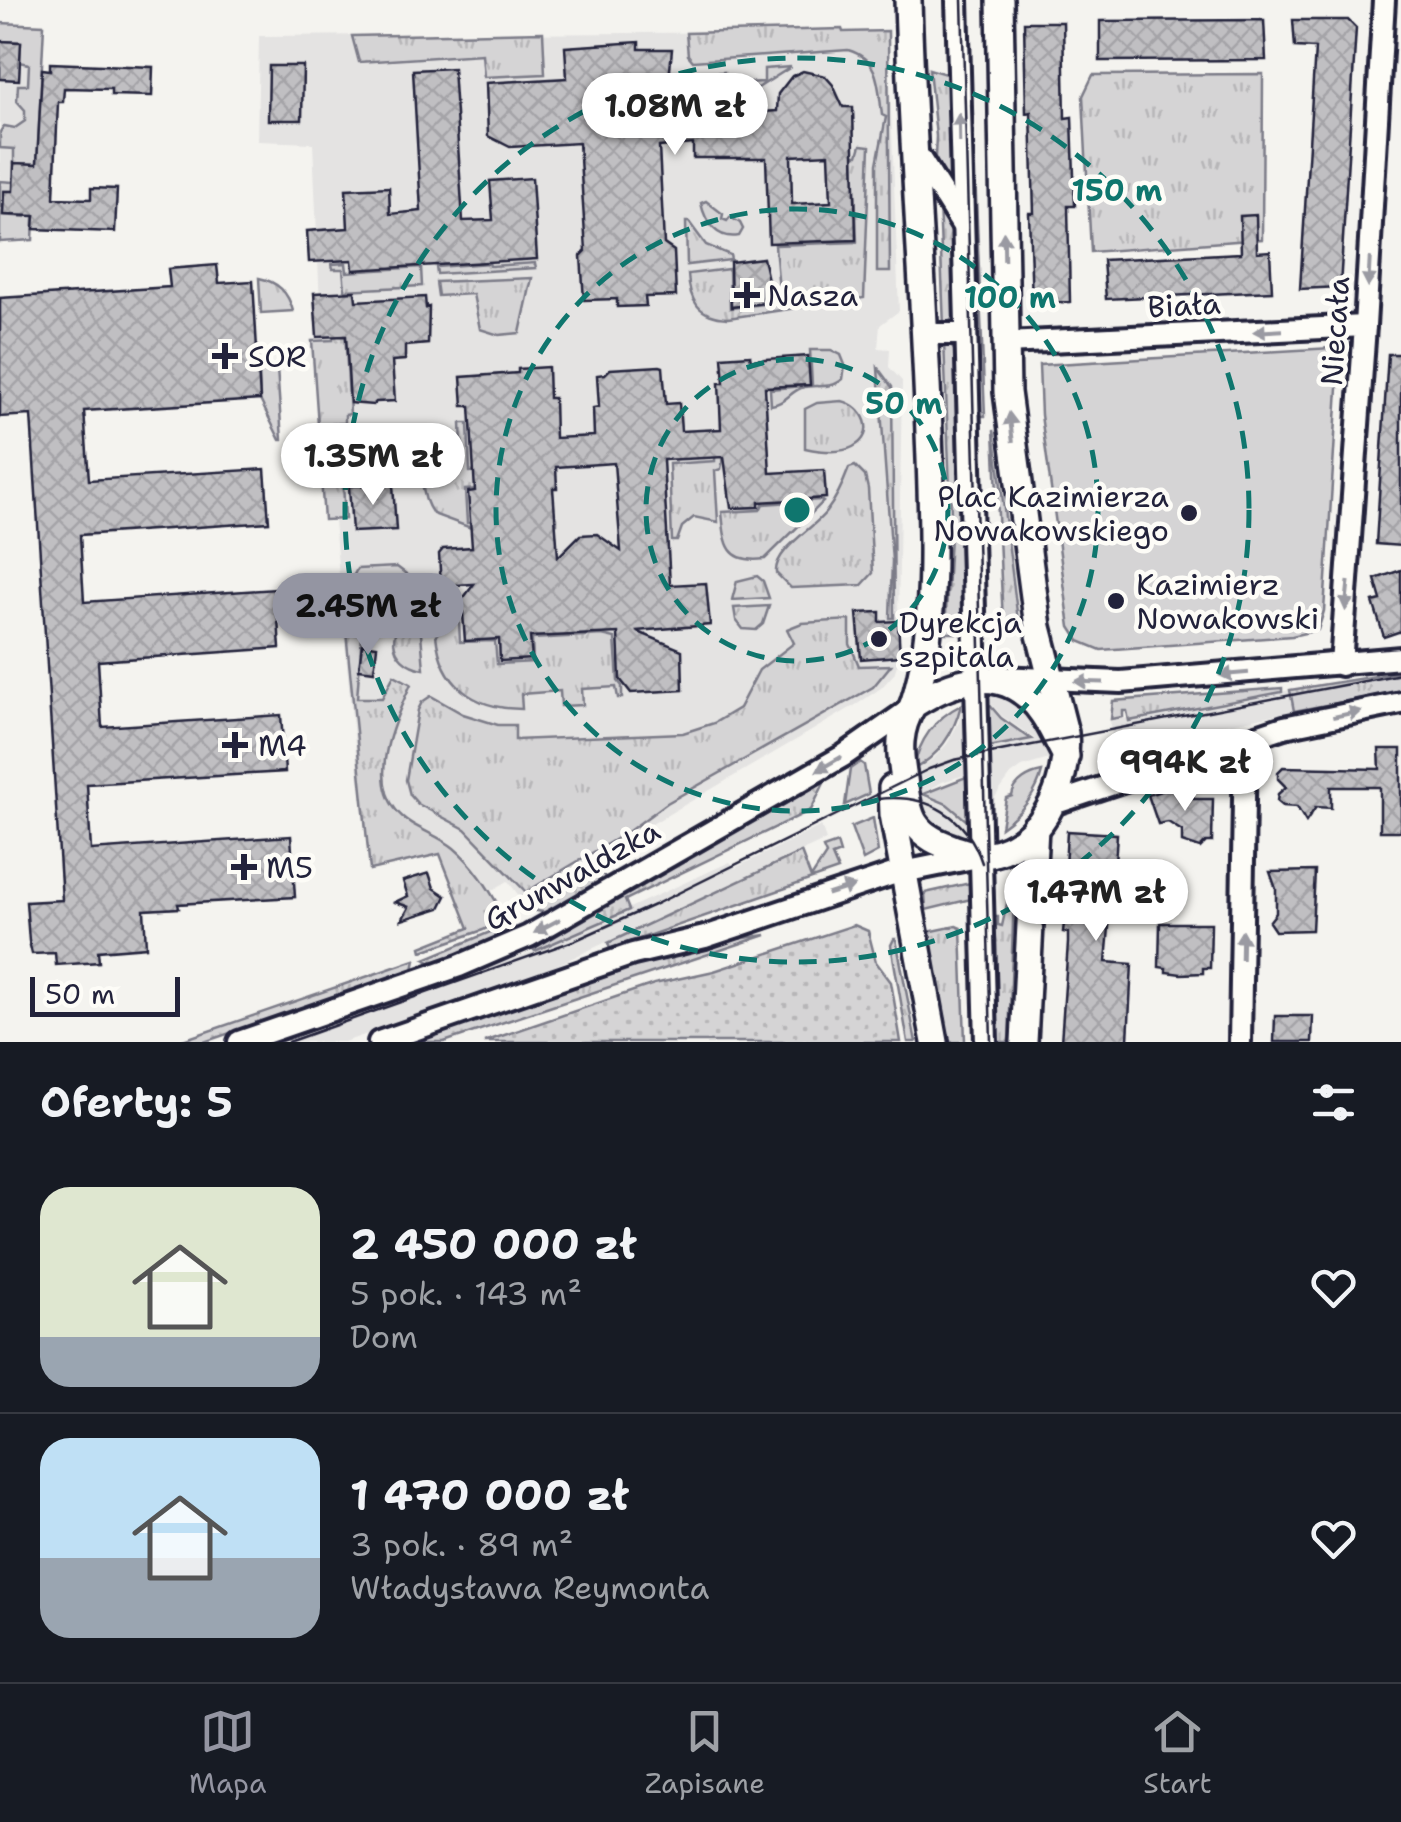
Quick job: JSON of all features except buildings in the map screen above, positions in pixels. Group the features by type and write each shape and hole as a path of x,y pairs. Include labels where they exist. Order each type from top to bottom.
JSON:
{"main road":[{"path":"908,0 932,495 931,563 925,644 898,748 892,792 935,1042"},
{"path":"898,748 915,823 938,842 980,856 1012,845 1036,827 1053,804 1066,756 1038,628 1007,392 1000,0"},
{"path":"911,708 954,683 978,678 1015,689 1042,713 1066,756"},
{"path":"1024,1042 1036,827"}],"street":[{"path":"956,0 986,1042"},
{"name":"Niecała","path":"1341,665 1366,326 1384,0"},
{"path":"913,146 962,226"},
{"name":"Biała","path":"1006,343 1366,326"},
{"path":"925,334 966,334"},
{"path":"978,678 1122,682 1401,658"},
{"path":"1053,804 1284,727 1401,703"},
{"name":"Grunwaldzka","path":"239,1042 459,966 529,936 843,756 911,708"},
{"path":"1240,1042 1246,739"},
{"path":"379,1042 633,954 705,937 904,871 980,856"}],"shaded area":[{"path":"0,23 44,25 33,240 0,242"},
{"path":"888,31 899,311 880,325 878,348 890,349 889,367 902,381 900,656 894,674 859,703 522,900 508,881 489,892 500,913 469,929 440,854 370,870 325,422 313,143 257,141 259,36"},
{"path":"1290,690 1294,711 1113,746 1110,720 1130,721"},
{"path":"1002,694 1026,705 1049,750 1049,759 1022,767 995,797 990,837 966,842 918,816 909,774 933,759 947,744 959,722 964,698","holes":["987,699 1002,716 1035,739 988,748","968,774 969,825 947,806 920,795 942,782"]},
{"path":"821,826 826,840 527,979 344,1042 271,1042 535,951 730,862 735,868"}],"green space":[{"path":"0,23 44,25 37,164 14,163 14,149 0,148 4,126 15,128 25,121 25,110 17,101 18,85 28,85 29,64 20,62 21,42 0,41"},
{"path":"888,31 890,272 877,272 877,164 886,117 882,115 876,75 867,60 848,50 693,61 688,55 686,33"},
{"path":"543,32 545,74 484,77 482,54 359,62 352,36"},
{"path":"791,67 742,98 690,101 690,82 697,75 724,72 724,84 764,82 764,69"},
{"path":"929,69 949,75 950,194 935,157"},
{"path":"1263,74 1262,239 1091,252 1083,96 1093,75"},
{"path":"971,76 985,416 977,416"},
{"path":"861,145 870,146 864,298 728,318 703,311 693,300 688,274 729,269 730,308 780,302 775,245 857,242 854,155 858,155"},
{"path":"29,180 36,180 33,240 0,242 0,181 13,182 13,191 4,191 3,215 26,217"},
{"path":"706,201 723,214 722,219 727,221 730,217 740,223 743,229 739,236 724,235 713,228 701,203"},
{"path":"939,202 952,229 954,317 944,327"},
{"path":"686,222 706,245 730,255 731,260 687,265"},
{"path":"346,263 347,272 421,267 422,286 345,290 343,269 333,269 332,264"},
{"path":"535,263 536,268 437,274 436,267"},
{"path":"259,278 281,289 293,311 261,313"},
{"path":"532,278 520,333 499,335 480,329 473,294 438,296 436,282"},
{"path":"333,331 345,331 350,414 345,415 345,423 318,425 312,341 333,340"},
{"path":"944,342 955,351 963,633 945,633 951,515"},
{"name":"Plac Kazimierza Nowakowskiego","path":"1332,348 1340,356 1324,611 1318,630 1292,636 1101,650 1079,641 1070,627 1041,415 1039,365"},
{"path":"810,350 831,350 841,355 845,365 843,379 833,385 801,388 771,405 770,389 812,385"},
{"path":"277,368 282,440 260,400 259,369"},
{"path":"878,368 892,387 894,618 890,618 892,561"},
{"path":"842,401 862,414 866,428 861,441 842,451 805,448 805,409 817,403"},
{"path":"461,423 468,423 470,472 511,469 513,487 465,490 467,523 557,519 557,523 471,528 433,514 423,491 426,459 430,451 462,449"},
{"path":"994,430 1018,620 1003,622"},
{"path":"715,455 724,455 721,469 715,471 718,522 694,517 682,527 677,541 672,541 669,464 715,461"},
{"path":"361,466 362,481 343,483 345,519 324,520 324,471"},
{"path":"855,466 865,476 868,489 873,573 862,585 791,588 776,573 781,556 826,512 849,468"},
{"path":"823,502 765,559 743,558 730,550 722,512"},
{"path":"397,567 409,576 412,597 405,599 403,586 346,590 357,569"},
{"path":"757,576 769,598 732,600 737,581"},
{"path":"455,600 460,642 495,641 497,664 533,662 532,639 602,635 615,638 622,698 618,698 616,687 582,689 583,705 561,706 560,691 521,694 522,709 475,699 452,680 439,652 436,635 452,613"},
{"path":"769,606 763,624 756,630 743,629 736,620 734,608"},
{"path":"419,610 424,669 402,659 394,642 400,624"},
{"path":"344,612 352,612 354,634 362,635 357,698 382,698 394,675 411,684 387,747 384,781 388,796 402,816 447,843 474,869 501,910 488,918 503,911 506,918 422,951 421,947 469,928 440,854 370,870"},
{"path":"850,620 850,644 859,666 891,665 873,687 667,803 629,831 526,892 465,829 418,804 410,795 406,780 418,710 431,696 463,714 498,725 515,725 515,740 683,733 714,723 739,708 759,670 794,643 787,629 802,623"},
{"path":"1401,672 1401,691 1294,711 1290,690"},
{"path":"1282,688 1282,692 1129,721 1127,711 1123,711 1123,717 1111,719 1113,701"},
{"path":"988,703 1001,718 1031,739 989,747"},
{"path":"961,705 945,742 914,769 929,731"},
{"path":"860,762 864,765 869,794 845,805 850,769"},
{"path":"1042,772 1027,803 1001,827 1006,798 1023,780"},
{"path":"966,777 967,821 947,804 923,794"},
{"path":"825,781 811,810 625,900 629,910 533,949"},
{"path":"873,818 878,852 863,860 851,827"},
{"path":"837,843 840,853 832,856 838,870 610,949 608,943 801,852 811,878 826,855 823,848"},
{"path":"600,868 606,880 549,913 530,910"},
{"path":"970,883 971,899 926,910 925,893"},
{"path":"1014,892 1009,1042 996,1042 993,917 998,917 998,925 1002,926 1008,899"},
{"path":"507,925 495,940 475,950 433,964 425,959"},
{"path":"854,925 868,931 876,962 891,982 901,1042 484,1042 654,984 714,971"},
{"path":"961,928 965,1042 945,1042 928,932"},
{"path":"766,935 444,1042 410,1042 650,960 680,956 722,941"},
{"path":"894,939 916,1042 908,1042 891,945"},
{"path":"415,960 413,970 204,1042 177,1042"}],"tram line":[{"path":"962,0 991,1042"},
{"path":"288,1042 576,940 954,760 1401,674"},
{"path":"878,799 913,800 943,811 966,832 982,863"}],"place":[{"name":"Nasza","path":"747,295"},
{"name":"SOR","path":"225,356"},
{"name":"Plac Kazimierza Nowakowskiego","path":"1189,513"},
{"name":"Kazimierz Nowakowski","path":"1116,601"},
{"name":"Dyrekcja szpitala","path":"879,639"},
{"name":"M4","path":"235,745"},
{"name":"M5","path":"244,867"}]}
